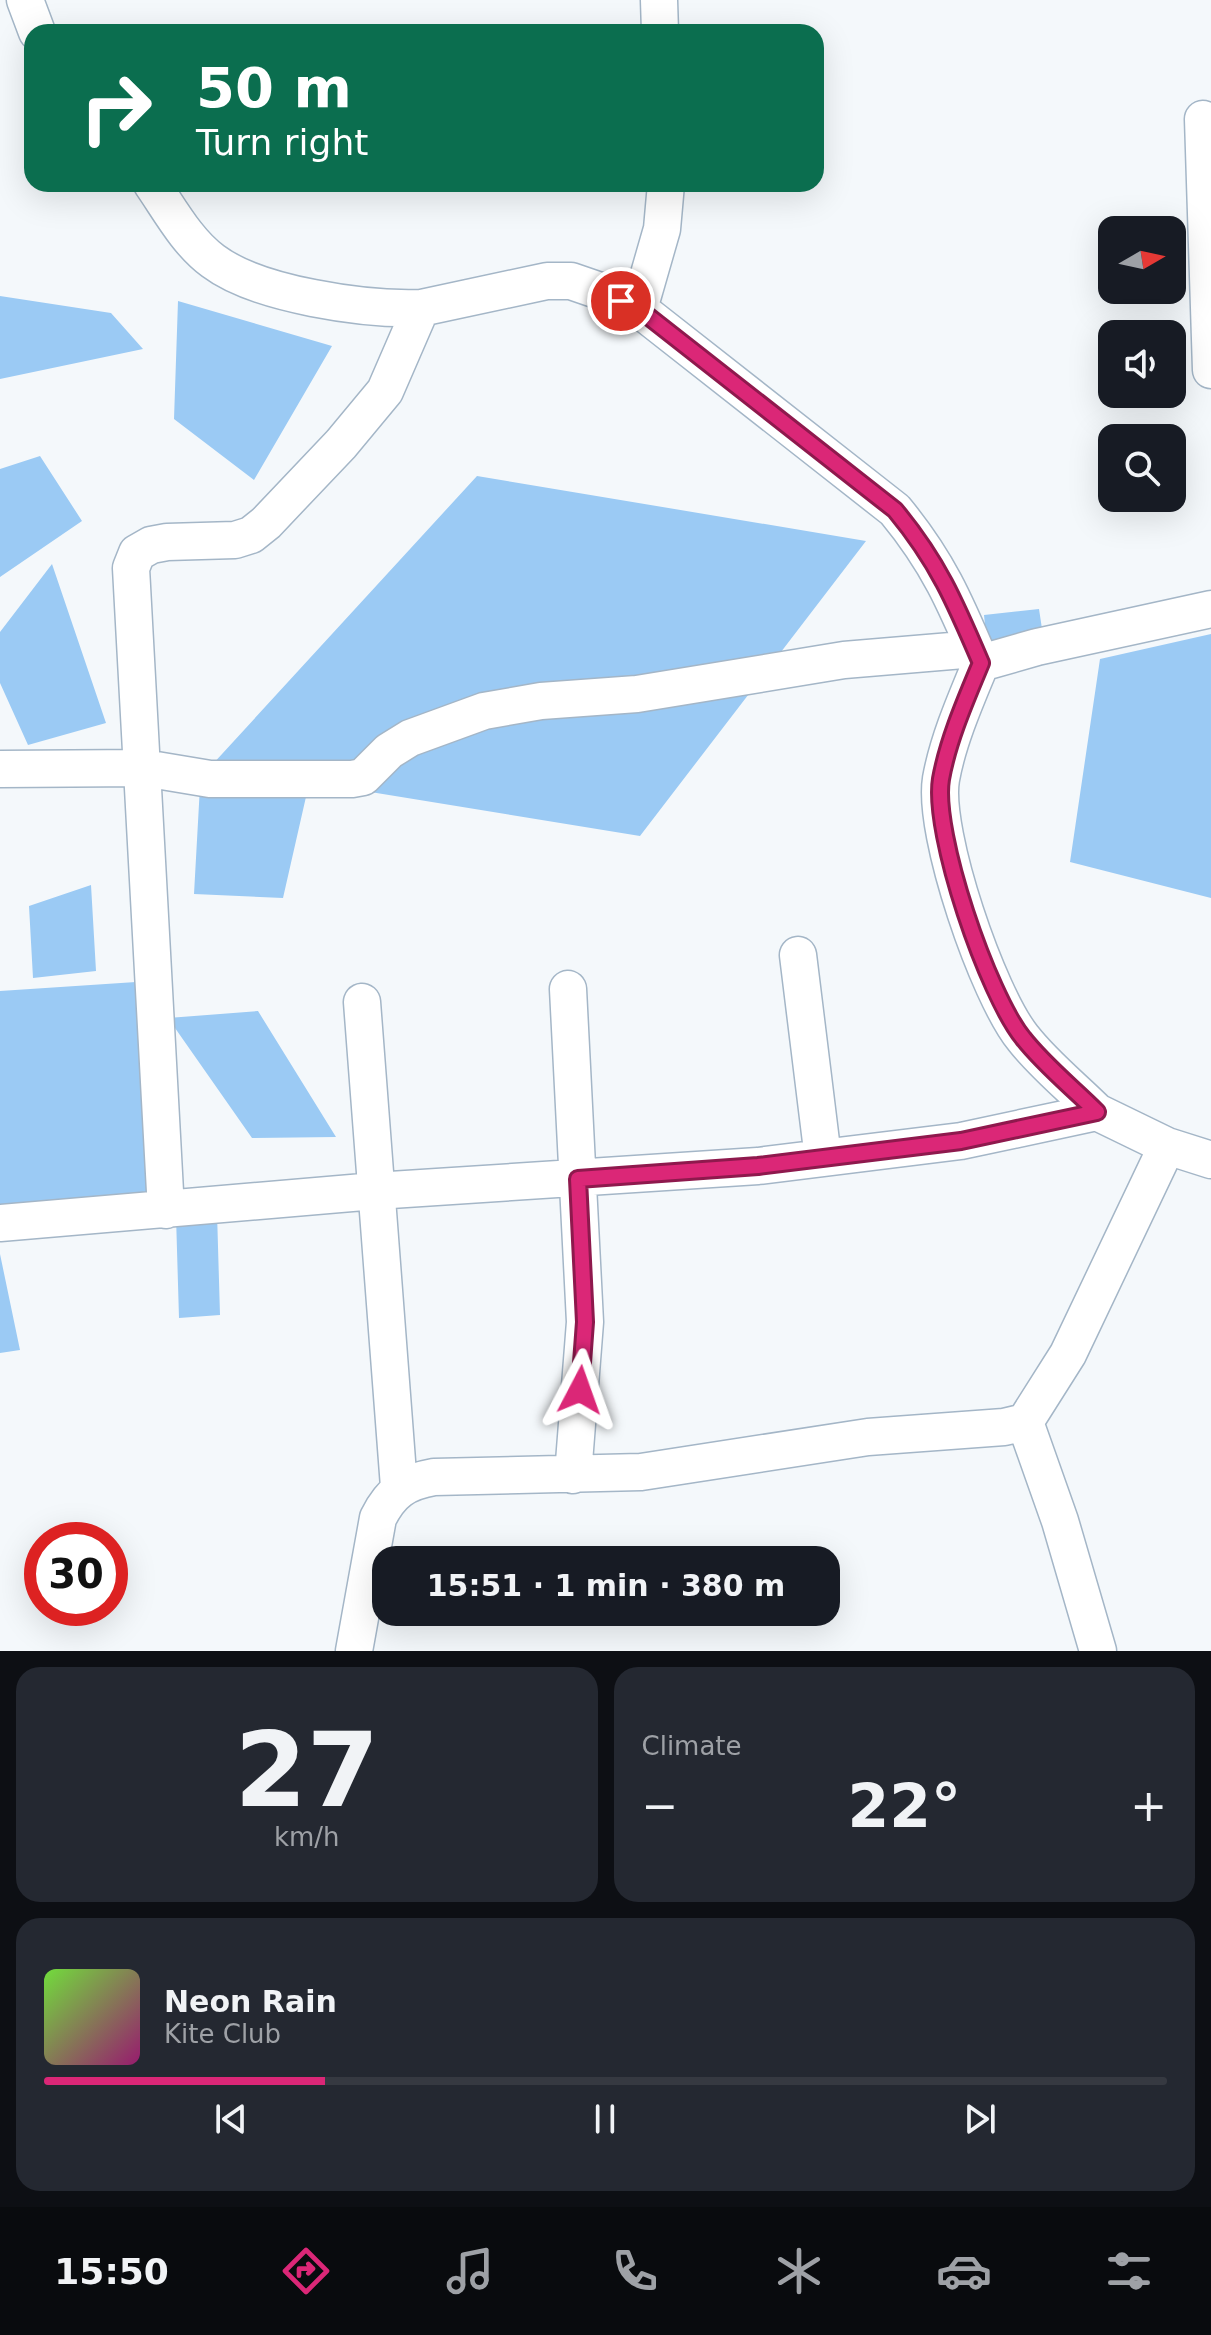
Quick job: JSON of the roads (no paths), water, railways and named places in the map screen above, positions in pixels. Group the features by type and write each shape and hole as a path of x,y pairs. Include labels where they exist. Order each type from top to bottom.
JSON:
{"street":[{"path":"25,0 34,24"},
{"path":"659,0 660,24"},
{"path":"1203,119 1211,370"},
{"path":"158,192 190,239 212,261 241,278 336,302 421,308 536,283 571,281 639,309 895,510 945,578 978,656 941,780 941,814 970,926 999,999 1023,1038 1097,1112 1167,1146 1211,1160"},
{"path":"639,309 662,229 665,192"},
{"path":"166,1210 131,568 137,553 151,545 235,540 251,535 266,523 341,444 385,391 421,308"},
{"path":"0,769 144,768 210,779 352,779 363,777 389,751 410,738 484,711 541,701 637,694 844,660 978,656 1037,647 1211,609"},
{"path":"798,955 823,1158"},
{"path":"568,989 585,1322 573,1475"},
{"path":"362,1002 399,1487"},
{"path":"0,1223 823,1158 961,1141 1097,1112"},
{"path":"354,1651 378,1518 386,1501 399,1487 434,1477 641,1472 868,1437 1004,1427 1025,1422 1068,1354 1167,1146"},
{"path":"1025,1422 1060,1521 1098,1651"}]}
